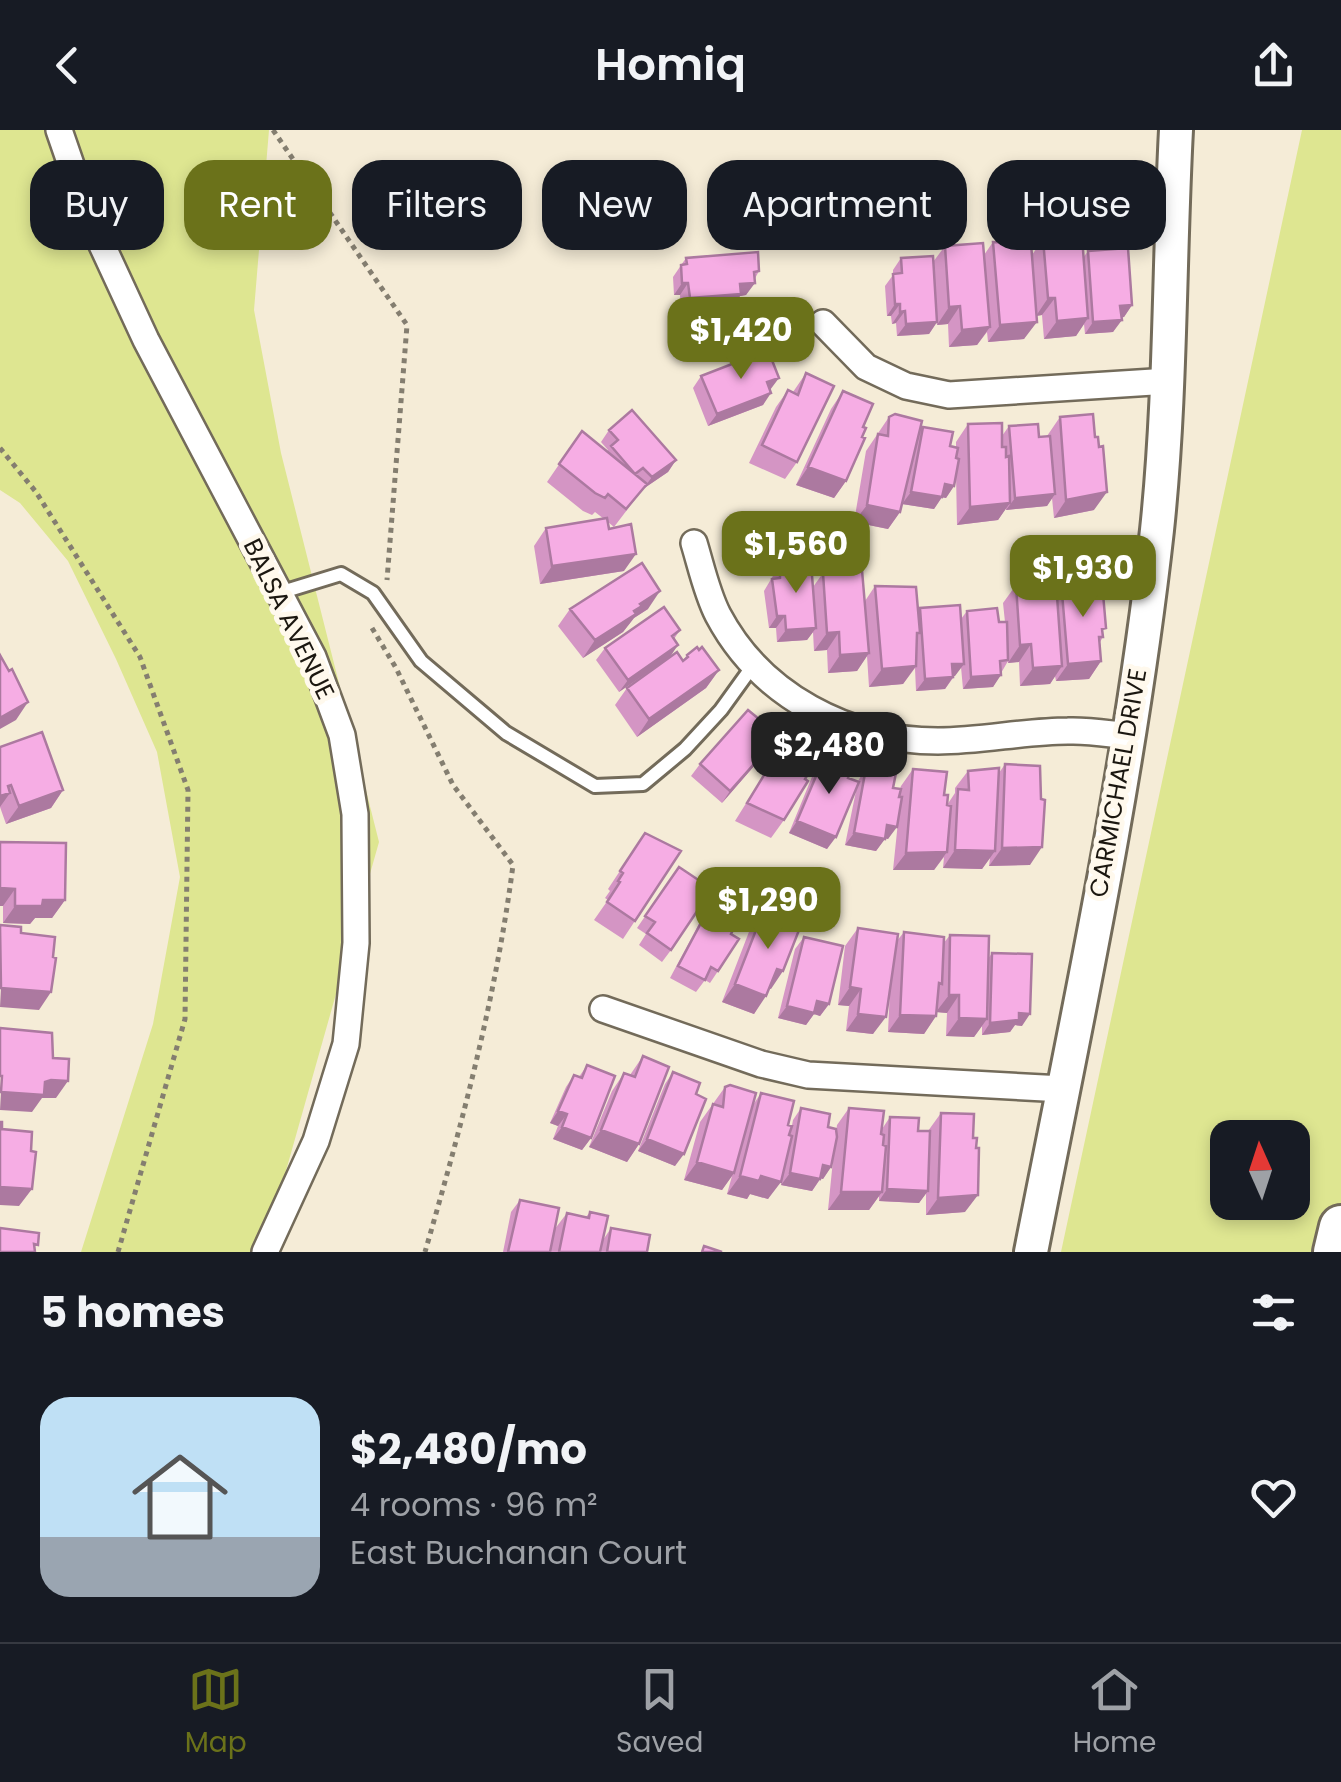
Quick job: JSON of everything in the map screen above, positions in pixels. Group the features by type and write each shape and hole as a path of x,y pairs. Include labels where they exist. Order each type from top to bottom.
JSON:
{"highway":[{"path":"1335,1252 1341,1226"}],"street":[{"name":"BALSA AVENUE","path":"59,130 89,217 146,340 313,656 342,735 355,814 356,943 346,1044 316,1141 265,1252"},
{"name":"CARMICHAEL DRIVE","path":"1031,1252 1129,736 1157,529 1169,381 1169,264 1176,130"},
{"path":"823,324 866,368 906,386 949,395 1169,381"},
{"path":"694,543 717,614 752,668 808,709 872,734 939,741 1069,730 1129,736"},
{"path":"603,1009 761,1064 808,1075 1063,1089"}],"lane":[{"path":"279,593 341,574 374,593 421,661 506,733 595,786 643,784 722,710 752,668"}],"path":[{"path":"0,448 36,492 140,657 188,790 185,1019 118,1252"}],"green space":[{"path":"0,130 269,130 266,160 184,160 184,250 259,250 254,310 281,453 379,842 263,1252 81,1252 153,1024 180,877 157,752 116,659 68,561 20,503 0,490"},
{"path":"1302,130 1341,130 1341,1252 1061,1252"}],"building":[{"path":"983,243 990,327 962,330 960,306 949,307 945,250 967,250 967,244"},
{"path":"994,250 1032,250 1037,322 1000,325"},
{"path":"1044,250 1083,250 1088,318 1057,321 1055,298 1048,298"},
{"path":"1128,250 1132,305 1120,306 1122,320 1093,322 1088,251"},
{"path":"758,252 755,283 740,284 741,294 690,298 688,283 682,283 681,265 687,264 686,258"},
{"path":"933,256 937,322 906,324 905,311 900,312 900,304 895,304 893,274 902,273 901,258"},
{"path":"755,306 757,335 747,336 747,343 707,350 706,340 692,341 689,311"},
{"path":"768,350 779,378 767,382 771,393 717,414 701,376"},
{"path":"806,373 834,386 797,462 762,445 788,390 798,395"},
{"path":"843,391 873,404 863,427 865,438 846,481 808,467"},
{"path":"632,410 676,460 652,477 643,468 635,474 611,446 618,440 609,430"},
{"path":"895,414 922,421 900,512 867,505 878,434 888,436 889,417"},
{"path":"1093,414 1095,437 1099,447 1103,446 1107,492 1066,500 1060,417"},
{"path":"1002,423 1002,447 1006,447 1006,457 1009,456 1010,503 970,507 968,424"},
{"path":"1038,424 1039,437 1050,436 1055,494 1015,498 1009,426"},
{"path":"923,427 953,432 950,446 958,448 954,486 945,484 942,497 911,492"},
{"path":"582,431 647,484 626,509 608,494 605,498 595,493 559,464"},
{"path":"607,518 609,529 631,524 636,554 552,566 546,528"},
{"path":"811,562 816,628 786,630 785,616 777,616 772,579 780,578 780,564"},
{"path":"642,563 660,591 640,604 636,614 595,640 570,609"},
{"path":"862,570 869,653 840,655 839,632 827,633 823,573"},
{"path":"1061,581 1102,582 1106,628 1102,629 1103,637 1099,637 1101,661 1068,664"},
{"path":"1056,582 1062,666 1033,668 1031,644 1020,645 1016,585"},
{"path":"875,586 916,587 920,633 916,666 882,669"},
{"path":"960,605 964,664 952,664 953,677 925,679 920,608"},
{"path":"664,607 680,630 672,636 678,645 628,680 605,648"},
{"path":"997,608 999,622 1007,622 1008,660 1000,661 1001,675 971,677 967,611"},
{"path":"702,647 719,670 649,719 627,688 677,652 683,661"},
{"path":"0,655 9,671 12,669 28,702 0,718"},
{"path":"748,710 770,728 761,738 770,746 730,791 700,764"},
{"path":"791,731 820,748 808,768 808,781 784,820 747,803"},
{"path":"42,732 63,790 19,806 11,785 10,793 0,796 0,747"},
{"path":"825,755 852,766 848,778 859,782 836,837 797,821"},
{"path":"1005,764 1040,766 1041,799 1045,800 1042,847 1002,848"},
{"path":"866,768 896,773 893,788 901,789 897,827 887,825 885,839 854,833"},
{"path":"999,768 995,851 955,850 958,789 969,790 968,771"},
{"path":"913,769 947,772 944,795 948,795 947,805 951,806 947,852 906,853"},
{"path":"645,833 681,851 635,921 607,902 620,882 620,871"},
{"path":"0,842 66,843 65,900 43,900 42,906 15,906 15,889 0,888"},
{"path":"679,867 712,889 671,950 647,933 655,922 645,916"},
{"path":"720,884 737,893 728,909 712,901"},
{"path":"765,907 801,925 783,971 777,969 766,996 735,984"},
{"path":"709,908 737,922 731,934 739,939 718,971 711,967 705,980 678,966"},
{"path":"0,925 21,927 21,933 55,937 51,992 1,988"},
{"path":"858,928 898,934 886,1017 858,1014 861,989 850,987"},
{"path":"904,932 944,937 936,1016 900,1015"},
{"path":"950,935 989,936 987,1019 959,1018 959,995 949,995"},
{"path":"804,937 843,946 829,1004 817,1001 814,1013 787,1006"},
{"path":"992,953 1032,954 1030,1014 1019,1013 1019,1020 990,1023"},
{"path":"0,1028 52,1033 53,1058 69,1059 68,1081 45,1082 44,1095 1,1092"},
{"path":"643,1056 669,1067 639,1144 601,1130 624,1073 635,1077"},
{"path":"587,1065 615,1076 591,1138 562,1127 567,1114 558,1111 574,1075 582,1078"},
{"path":"673,1072 700,1083 696,1094 706,1099 684,1154 647,1139"},
{"path":"725,1087 756,1093 734,1173 697,1162 713,1104 723,1107"},
{"path":"761,1093 794,1101 788,1125 792,1126 792,1136 781,1182 761,1176 759,1181 740,1176"},
{"path":"801,1108 830,1114 828,1127 836,1129 831,1167 823,1165 820,1179 790,1173"},
{"path":"849,1108 884,1111 882,1192 841,1192"},
{"path":"941,1113 974,1114 973,1138 977,1138 979,1148 978,1195 938,1198"},
{"path":"890,1117 919,1118 918,1131 930,1131 928,1191 887,1189"},
{"path":"0,1122 2,1129 32,1132 31,1151 36,1152 32,1189 0,1187"},
{"path":"520,1200 559,1208 550,1252 508,1252"},
{"path":"590,1212 608,1216 600,1252 559,1252 567,1213 589,1218"},
{"path":"0,1228 39,1233 35,1252 0,1252"},
{"path":"611,1228 650,1235 647,1252 607,1252"}]}
